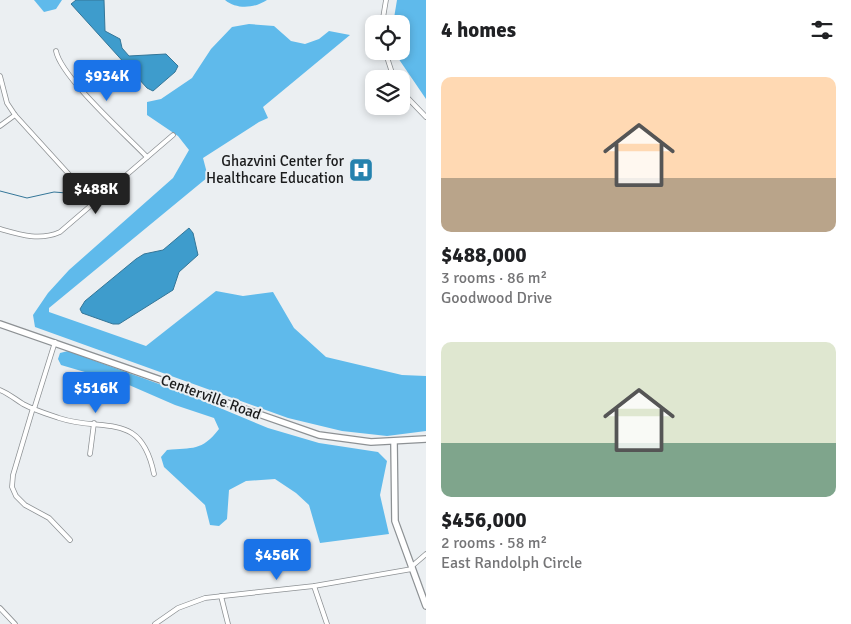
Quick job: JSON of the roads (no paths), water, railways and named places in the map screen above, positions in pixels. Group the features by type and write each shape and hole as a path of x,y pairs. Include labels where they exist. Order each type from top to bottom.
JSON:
{"main road":[{"name":"Centerville Road","path":"0,324 308,432 354,441 394,442 426,439"},
{"path":"394,442 395,521 426,606"}],"street":[{"path":"384,15 386,0"},
{"path":"56,51 58,61 72,78 147,157"},
{"path":"0,76 7,103 15,115 95,203"},
{"path":"410,100 426,117"},
{"path":"0,126 15,115"},
{"path":"0,229 24,236 46,237 69,226 173,135"},
{"path":"55,342 13,475 13,492 25,505 49,518 70,540"},
{"path":"0,390 33,408 62,419 118,426 134,435 148,451 154,474"},
{"path":"90,454 94,423"},
{"path":"155,624 187,604 221,596 314,586 411,568 426,554"},
{"path":"314,586 327,624"},
{"path":"221,596 228,624"},
{"path":"0,608 15,624"}],"waterway":[{"path":"0,191 27,198 54,192 79,194"}],"place":[{"name":"Ghazvini Center for Healthcare Education","path":"361,170"}]}
